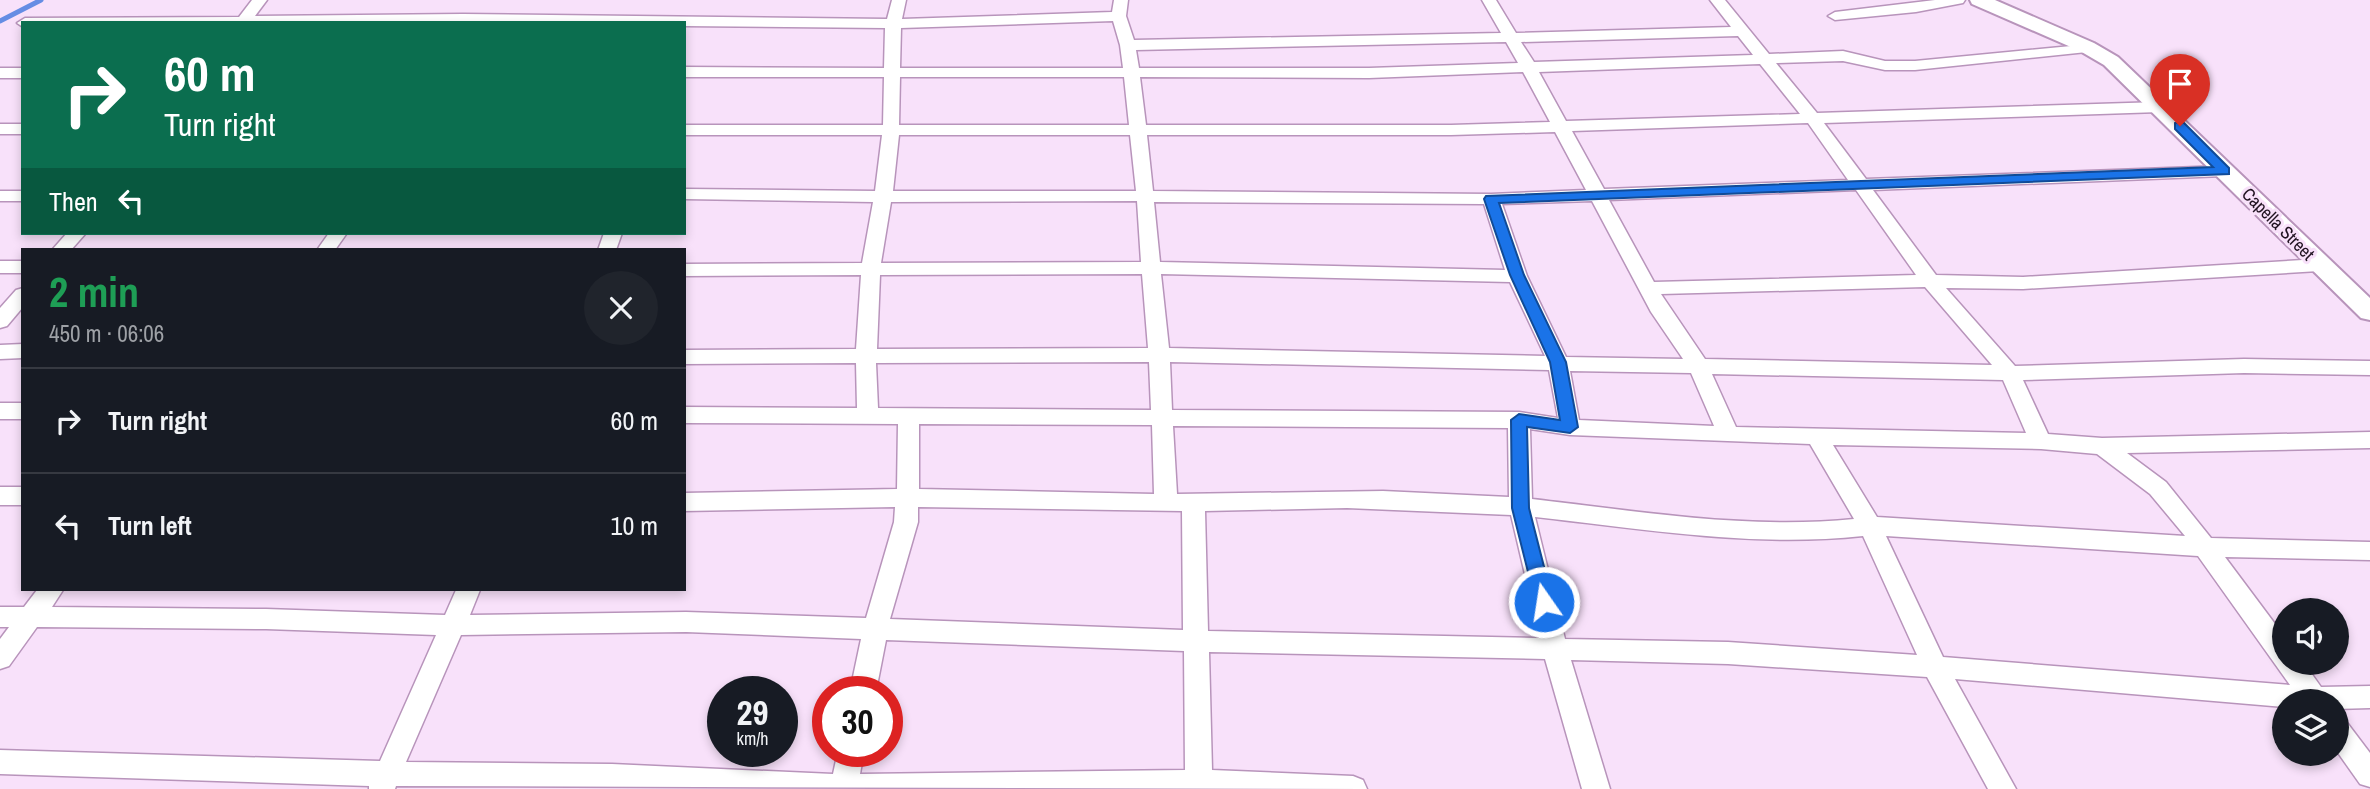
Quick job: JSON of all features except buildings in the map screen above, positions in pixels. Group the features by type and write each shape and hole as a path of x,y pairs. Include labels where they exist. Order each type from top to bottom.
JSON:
{"street":[{"path":"244,21 260,0"},
{"path":"462,21 475,0"},
{"path":"868,415 866,356 872,251 883,197 891,132 894,24 898,0"},
{"path":"1489,0 1529,68 1661,312 1698,365 1729,435"},
{"path":"1717,0 1811,116 1930,281 2010,373 2041,441"},
{"path":"1835,16 1916,8 1958,0"},
{"name":"Capella Street","path":"1979,0 2087,47 2124,71 2319,265 2370,312"},
{"path":"462,21 679,18 894,24 1120,8 1128,45 1143,173 1159,355 1166,503"},
{"path":"1128,45 1741,31"},
{"path":"686,72 1369,72 1853,56 1892,66 2005,58 2087,47"},
{"path":"0,73 21,73"},
{"path":"686,130 1418,130 2161,107"},
{"path":"0,129 21,129"},
{"path":"686,194 1491,199 2224,171"},
{"path":"0,195 21,196"},
{"path":"1491,199 1517,275 1558,362 1570,427"},
{"path":"1649,288 1930,281 2023,283 2319,265"},
{"path":"0,267 21,267"},
{"path":"686,270 1150,268 1517,275"},
{"path":"0,321 21,297"},
{"path":"0,352 21,351"},
{"path":"686,357 1159,355 2010,373 2244,366 2370,368"},
{"path":"0,411 21,411"},
{"path":"686,415 1519,420 1570,427 1729,435 2041,441 2102,446 2370,440"},
{"path":"866,676 910,498 908,415"},
{"path":"1519,420 1521,508 1555,650 1596,789"},
{"path":"1817,437 1870,526 1935,667 2002,789"},
{"path":"2102,446 2158,488 2179,510 2272,639"},
{"path":"0,496 21,496"},
{"path":"686,502 910,498 1166,503 1423,500 1713,529 1787,532 1831,531 1870,526 2205,547 2370,551"},
{"path":"1193,501 1199,786"},
{"path":"0,658 50,591"},
{"path":"384,782 468,591"},
{"path":"0,617 266,619 452,625 686,622 876,627 1194,641 1728,653 1935,667 2272,696"},
{"path":"2349,698 2370,697"},
{"path":"2349,746 2370,775"},
{"path":"0,762 384,782 611,776 843,788 1185,785 1353,789"},
{"path":"843,788 848,767"}],"waterway":[{"path":"0,21 41,0"}],"route":[{"path":"1544,602 1521,508 1519,420 1570,427 1558,362 1517,275 1491,199 2224,171 2180,126"}]}
